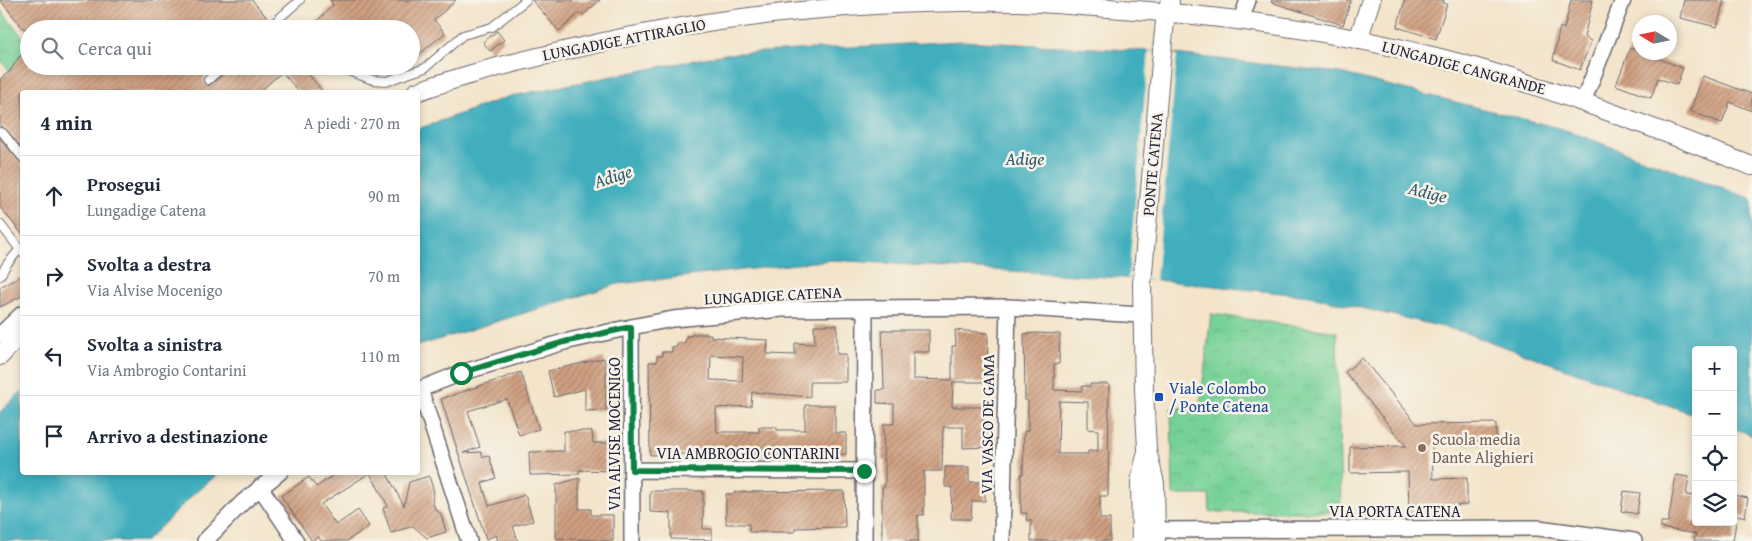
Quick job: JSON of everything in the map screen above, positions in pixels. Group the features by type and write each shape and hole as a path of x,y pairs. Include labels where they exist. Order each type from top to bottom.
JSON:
{"street":[{"path":"1241,20 1248,0"},
{"path":"1358,40 1371,0"},
{"path":"1584,102 1623,0"},
{"name":"LUNGADIGE ATTIRAGLIO","path":"420,91 458,77 606,41 699,23 796,11 922,3 1167,4"},
{"name":"LUNGADIGE CANGRANDE","path":"1167,4 1241,20 1358,40 1440,58 1535,84 1752,166"},
{"name":"PONTE CATENA","path":"1148,450 1142,284 1162,43 1167,4"},
{"name":"LUNGADIGE CATENA","path":"420,390 461,373 564,342 673,319 782,310 865,308 1008,307 1142,315"},
{"name":"VIA VASCO DE GAMA","path":"1002,541 1008,307"},
{"path":"864,541 865,308"},
{"path":"0,335 20,316"},
{"name":"VIA ALVISE MOCENIGO","path":"631,327 632,541"},
{"path":"0,356 20,335"},
{"path":"420,393 469,541"},
{"path":"1148,450 1155,483 1156,535"},
{"path":"1141,541 1140,482 1148,450"},
{"name":"VIA AMBROGIO CONTARINI","path":"632,470 864,471"},
{"path":"205,541 260,487 276,475"},
{"path":"260,487 296,541"},
{"name":"VIA PORTA CATENA","path":"1156,535 1539,528 1634,541"}],"lane":[{"path":"280,20 300,0"},
{"path":"420,70 425,68 463,35 492,26 526,0"},
{"path":"208,80 214,75"},
{"path":"359,75 373,80 387,81 405,75"},
{"path":"0,132 3,133 20,154"},
{"path":"0,224 20,250"},
{"path":"0,276 7,264 20,252"}],"green space":[{"path":"0,9 20,34 20,56 10,71 0,60"},
{"path":"1211,314 1337,332 1341,512 1210,512 1209,495 1173,495 1171,408 1200,407"}],"water":[{"name":"Adige","path":"962,41 1149,51 1340,73 1563,129 1752,199 1752,435 1737,429 1737,346 1692,346 1692,414 1460,331 1310,296 1156,280 832,260 618,284 420,345 420,128 507,97 725,54"},
{"path":"20,393 20,475 217,475 195,493 146,541 0,541 0,412"}],"pier":[{"path":"1149,51 1177,55 1156,280 1128,278"}],"building":[{"path":"0,0 252,0 269,20 20,20 20,24"},
{"path":"330,0 456,0 434,20 445,33 420,54 420,20 318,20 333,5"},
{"path":"532,0 600,0 583,15 580,13 559,31"},
{"path":"1272,0 1351,0 1343,25 1271,2"},
{"path":"1405,0 1444,0 1443,3 1447,4 1436,39 1397,27"},
{"path":"1571,0 1593,0 1584,37 1591,41 1580,70 1553,60 1560,27 1564,29"},
{"path":"1684,0 1724,0 1717,27 1680,18"},
{"path":"497,31 504,40 490,51 483,42"},
{"path":"1630,48 1632,49 1632,60 1662,60 1683,68 1677,85 1658,78 1651,98 1616,85"},
{"path":"19,57 20,75 207,75 203,79 204,83 209,86 222,75 279,75 261,90 20,90 20,146 7,130 0,126 0,79 10,71"},
{"path":"285,75 309,75 321,90 297,90"},
{"path":"1703,76 1752,94 1752,111 1730,102 1722,123 1690,111"},
{"path":"0,138 20,162 20,232 0,207"},
{"path":"20,277 20,297 0,307 0,287"},
{"path":"814,325 837,325 837,354 846,354 846,382 810,382 810,397 752,392 751,406 716,408 717,432 759,432 759,427 777,427 777,430 805,430 805,405 835,405 835,433 846,433 846,454 727,455 727,453 650,455 649,362 657,362 657,356 662,356 662,352 672,352 672,347 677,347 677,343 685,343 686,336 692,336 692,334 768,340 767,354 795,355 795,343 815,344","holes":["711,355 743,357 742,381 710,380"]},
{"path":"882,330 929,330 929,352 913,352 913,379 952,380 952,346 956,346 955,330 988,333 987,382 953,382 952,407 984,407 983,421 986,421 986,447 963,448 963,427 943,427 942,471 924,471 924,515 918,515 918,541 882,541 882,487 885,487 885,461 883,461 884,424 894,424 894,404 877,403 877,390 884,390"},
{"path":"1024,334 1060,334 1059,364 1054,364 1054,390 1082,391 1082,386 1109,384 1108,496 1100,496 1100,519 1110,519 1110,541 1031,541 1031,520 1026,520 1027,513 1021,513 1024,431 1028,431 1028,401 1025,400","holes":["1059,401 1088,402 1088,429 1098,430 1098,451 1088,451 1088,454 1058,454"]},
{"path":"604,358 606,368 606,410 585,411 585,389 554,397 548,371"},
{"path":"1362,358 1417,424 1496,423 1496,444 1432,445 1433,479 1467,478 1467,505 1424,506 1424,514 1409,515 1408,472 1350,473 1350,447 1406,446 1345,372"},
{"path":"521,372 539,429 519,435 507,399 468,411 480,447 463,453 481,452 483,457 489,456 496,478 482,483 489,506 525,495 533,521 513,526 518,541 498,541 496,535 486,539 441,399"},
{"path":"564,431 592,431 593,443 613,443 613,471 579,470 579,474 530,475 529,452 564,451"},
{"path":"945,467 969,467 969,482 985,482 985,501 972,501 971,519 951,519 952,487 945,487"},
{"path":"334,475 367,475 321,504 336,525 358,510 369,526 347,541 321,541 318,536 312,541 281,496 309,477 316,487"},
{"path":"371,475 388,475 404,506 409,482 429,476 434,492 432,500 435,509 441,514 446,532 427,538 413,526 391,533 383,508 388,506"},
{"path":"1676,475 1689,477 1686,495 1692,496 1692,526 1735,526 1733,541 1694,541 1696,534 1661,528 1661,522 1668,522"},
{"path":"579,478 579,509 591,509 591,515 613,515 613,541 556,538 556,485"},
{"path":"650,491 703,491 703,529 712,529 712,540 671,539 671,513 650,512"},
{"path":"844,491 845,527 795,528 795,532 749,532 749,524 726,524 726,494 734,494 734,492"},
{"path":"1624,491 1640,493 1637,514 1621,511"},
{"path":"1737,496 1748,498 1745,517 1737,515"}],"place":[{"name":"Viale Colombo / Ponte Catena","path":"1159,397"},
{"name":"Scuola media Dante Alighieri","path":"1422,448"}],"route":[{"path":"461,373 564,342 631,327 632,470 864,471"}]}
